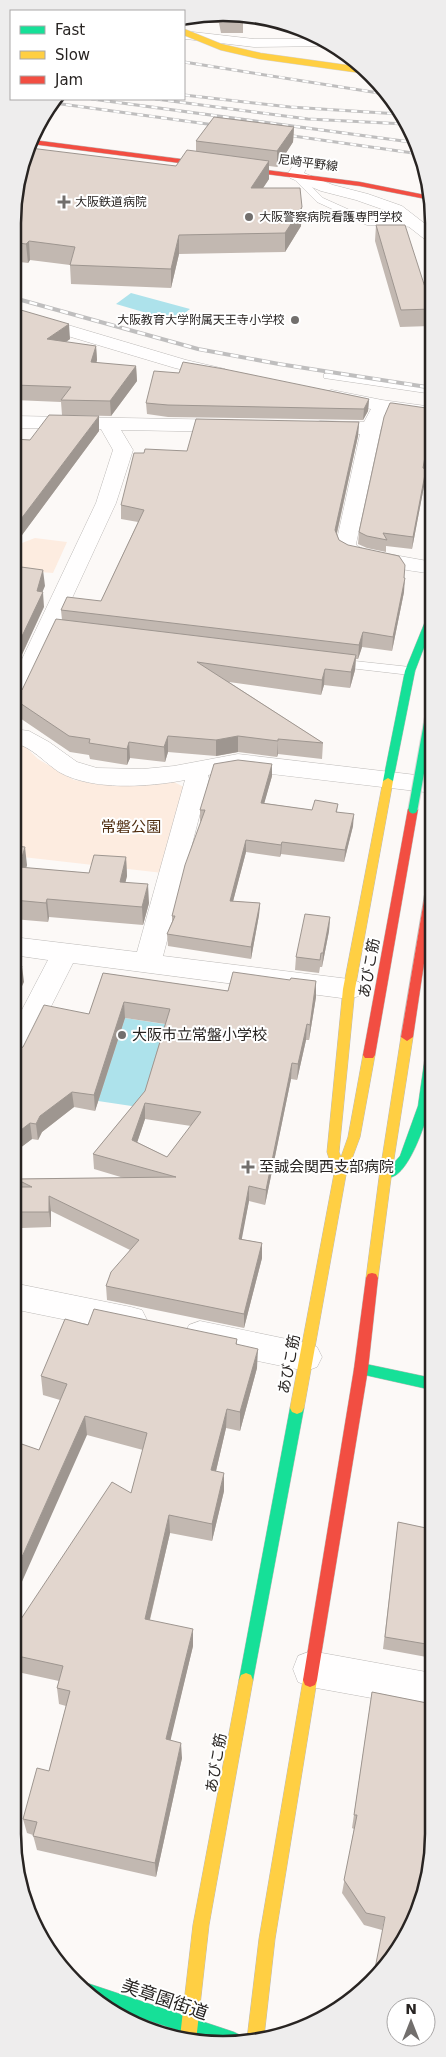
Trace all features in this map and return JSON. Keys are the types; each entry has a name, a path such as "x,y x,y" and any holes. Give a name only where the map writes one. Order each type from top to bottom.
{"main road":[{"path":"191,24 197,28 233,42 266,50 342,60"},
{"path":"185,33 221,47 260,56 355,70"},
{"name":"尼崎平野線","path":"43,133 298,170 360,184 423,194"},
{"name":"尼崎平野線","path":"38,143 298,170"},
{"path":"340,1175 333,1152 349,989 410,671 425,633"},
{"name":"あびこ筋","path":"188,2033 202,1925 306,1357 340,1175 354,1137 425,745"},
{"path":"256,2033 267,1939 361,1369 385,1178 425,918"},
{"path":"385,1178 405,1158 425,1099"},
{"path":"361,1369 425,1383"},
{"name":"美章園街道","path":"104,1997 218,2036"}],"street":[{"path":"201,23 208,28 207,37"},
{"path":"185,33 254,43 314,43"},
{"path":"298,170 327,188 362,197 396,209 425,231"},
{"path":"21,316 180,364 240,377"},
{"path":"316,393 382,406 425,412"},
{"path":"382,406 371,428 346,544 348,550 361,555 425,567"},
{"path":"21,422 246,426"},
{"path":"21,687 52,628 60,579 106,503 123,450 110,430 110,423"},
{"path":"304,427 371,428"},
{"path":"21,736 41,747 69,767 95,776 143,777 238,762 425,784"},
{"path":"148,962 197,779 194,770"},
{"path":"21,947 349,989"},
{"path":"21,1039 65,952"},
{"path":"21,1298 306,1357"},
{"path":"311,1668 425,1690"}],"lane":[{"path":"298,170 320,200 370,224 416,224"},
{"path":"328,376 425,390"},
{"path":"324,661 410,671"}],"green space":[{"path":"35,538 67,542 53,573 21,571 21,543"},
{"name":"常磐公園","path":"21,744 23,744 38,759 74,780 98,784 172,781 186,788 163,873 21,857"}],"water":[{"path":"131,293 190,309 174,321 116,304"},
{"path":"125,1018 170,1025 145,1108 98,1101"}],"building":[{"path":"214,117 294,127 277,151 196,141"},
{"path":"36,149 176,166 187,150 269,161 251,188 300,188 302,207 285,233 179,235 171,269 70,265 75,247 29,241 26,244 21,243 23,197 28,171"},
{"path":"376,225 405,225 425,287 425,309 401,310"},
{"path":"21,310 69,324 47,339 96,346 91,362 136,366 110,401 61,400 71,387 21,385"},
{"path":"183,362 369,399 364,409 146,403 154,371 179,373"},
{"path":"390,403 425,408 425,457 423,468 425,469 425,474 413,537 383,533 387,540 367,536 359,532 384,417"},
{"path":"49,415 99,416 21,519 21,439 30,440"},
{"path":"196,419 359,422 335,530 339,540 348,545 399,556 405,565 405,578 393,637 363,632 359,645 61,610 67,597 101,601 144,510 121,505 134,453 144,453 145,449 187,451"},
{"path":"21,567 43,570 37,591 43,592 21,638"},
{"path":"56,619 356,655 351,672 325,669 322,680 197,662 323,743 278,739 278,741 238,736 216,740 168,736 164,747 129,742 127,749 89,743 90,739 69,736 21,704 22,690"},
{"path":"238,760 272,764 261,803 312,810 315,800 338,804 336,812 354,814 345,850 282,842 281,845 246,840 230,901 260,903 251,947 167,934 175,916 172,916 185,865 205,810 200,810 214,764"},
{"path":"21,847 25,847 21,860"},
{"path":"94,855 126,857 120,882 148,884 142,907 47,899 46,903 21,901 21,867 89,873"},
{"path":"305,914 330,917 320,960 296,957"},
{"path":"233,972 290,980 291,978 316,981 310,1025 307,1024 298,1064 292,1063 266,1190 249,1186 239,1239 262,1243 244,1314 106,1286 111,1272 139,1240 49,1196 49,1212 21,1212 21,1187 32,1187 21,1182 21,1179 176,1177 93,1154 145,1091 170,1009 124,1002 94,1095 72,1092 40,1116 36,1124 30,1123 21,1130 21,1048 44,1005 89,1014 103,973 228,991","holes":["145,1103 201,1112 167,1157 132,1140"]},
{"path":"94,1309 237,1339 236,1344 258,1349 240,1412 227,1409 211,1470 224,1473 212,1524 169,1515 145,1619 193,1629 166,1739 181,1743 155,1863 33,1836 37,1822 23,1819 37,1768 49,1771 70,1691 57,1688 63,1666 21,1657 21,1619 112,1482 131,1493 147,1433 85,1416 21,1559 21,1444 39,1450 67,1384 41,1376 65,1319 88,1325"},
{"path":"398,1522 425,1528 425,1644 385,1637"},
{"path":"372,1692 425,1703 425,1834 421,1873 414,1899 404,1923 391,1946 375,1966 385,1917 366,1913 344,1880 357,1815 354,1815"}],"railway":[{"path":"185,62 377,93"},
{"path":"185,95 290,107 393,114"},
{"path":"99,100 407,142"},
{"path":"164,100 308,119 399,124"},
{"path":"60,104 222,126"},
{"path":"279,134 412,153"},
{"path":"21,300 198,349 279,364 425,387"}],"traffic: fast":[{"path":"388,781 410,671 425,633"},
{"path":"413,809 425,742"},
{"path":"390,1174 405,1158 425,1099"},
{"path":"361,1369 425,1383"},
{"path":"246,1680 297,1408"},
{"path":"104,1997 218,2036"}],"traffic: slow":[{"path":"185,32 221,47 260,56 353,69"},
{"path":"339,1172 333,1152 349,989 388,781"},
{"path":"372,1278 385,1178 407,1037"},
{"path":"297,1408 340,1175 354,1137 369,1055"},
{"path":"189,2033 201,1925 246,1680"},
{"path":"256,2033 267,1939 310,1680"}],"traffic: jam":[{"path":"38,143 360,184 423,197"},
{"path":"369,1055 413,809"},
{"path":"407,1037 425,923"},
{"path":"310,1680 361,1369 372,1278"}],"place":[{"name":"大阪鉄道病院","path":"64,202"},
{"name":"大阪警察病院看護専門学校","path":"249,217"},
{"name":"大阪教育大学附属天王寺小学校","path":"295,320"},
{"name":"大阪市立常盤小学校","path":"122,1035"},
{"name":"至誠会関西支部病院","path":"248,1167"}]}
